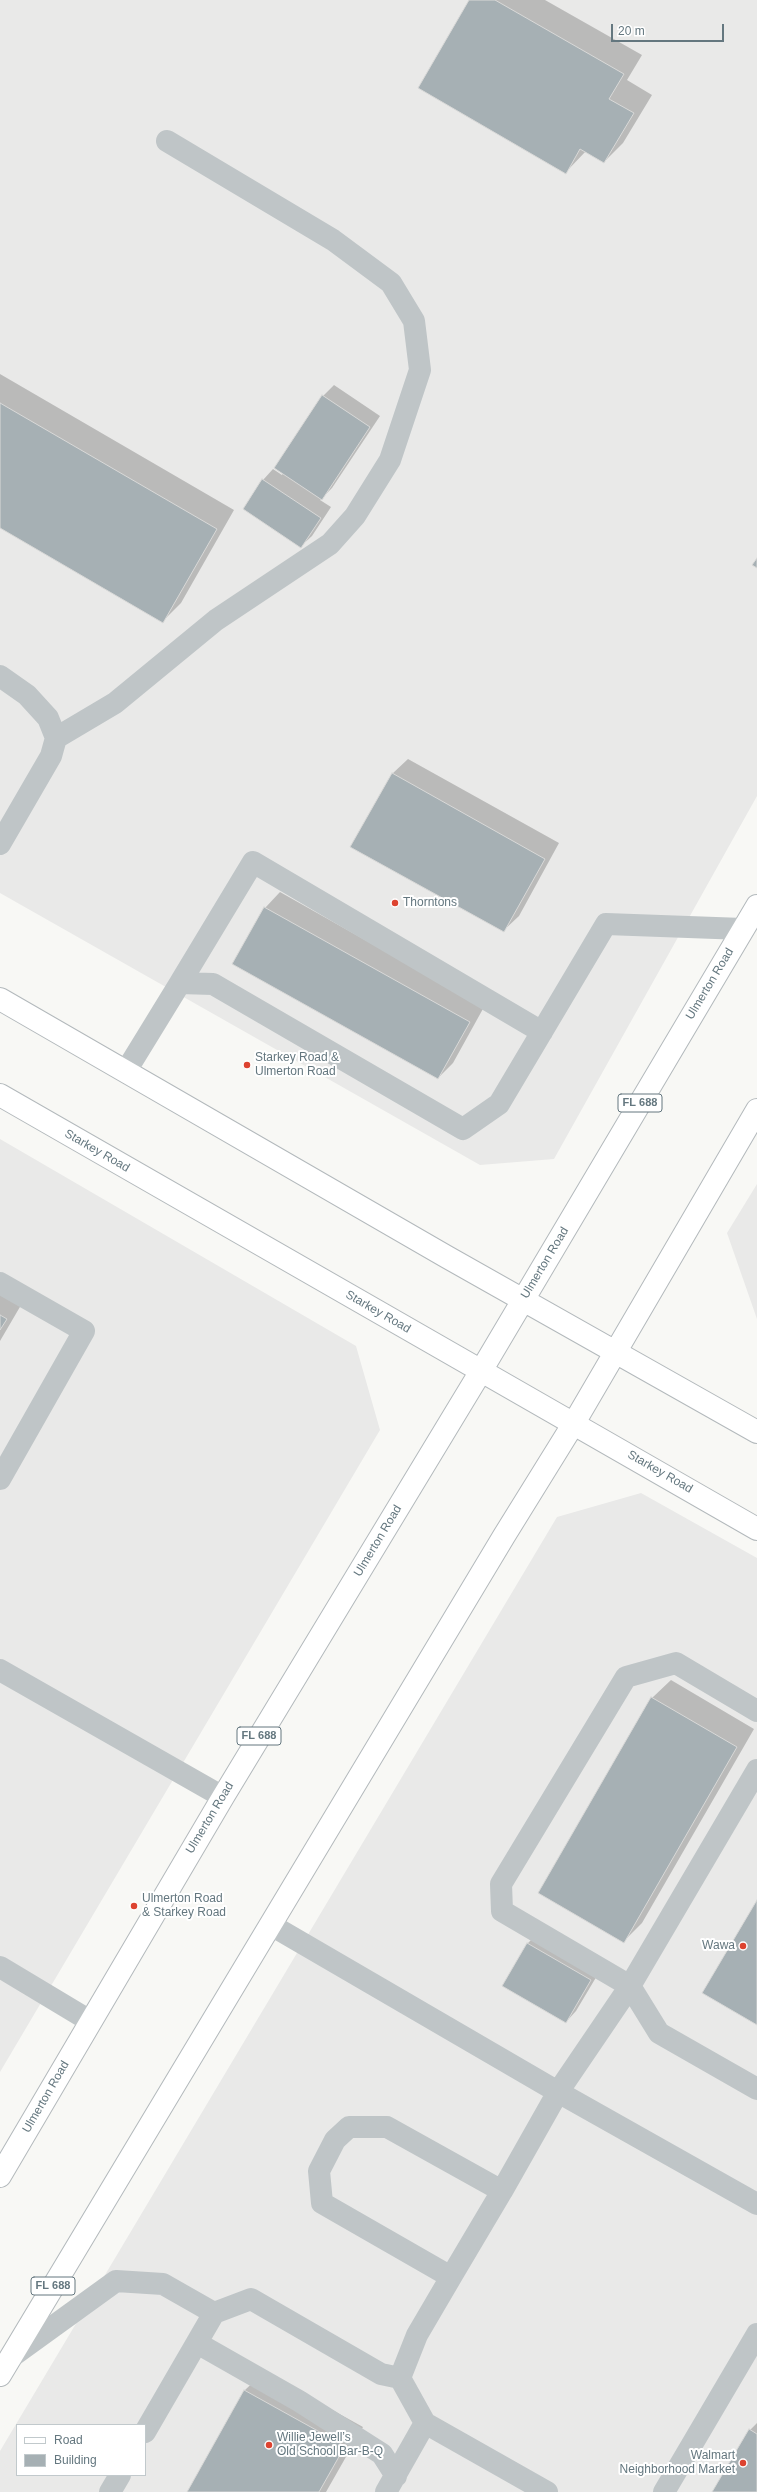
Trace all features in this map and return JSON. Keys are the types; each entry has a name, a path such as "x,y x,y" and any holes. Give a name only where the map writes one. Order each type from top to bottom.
{"main road":[{"name":"Ulmerton Road","path":"0,2176 223,1797 524,1300 757,906"},
{"path":"0,999 757,1432"},
{"name":"Starkey Road","path":"0,1095 757,1529"},
{"name":"FL 688","path":"0,2375 574,1423 615,1350 757,1110"}],"lane":[{"path":"56,738 115,703 216,620 330,544 355,516 390,460 420,370 414,321 391,283 333,240 167,141"},
{"path":"0,676 27,695 48,718 56,738 51,756 0,844"},
{"path":"126,1071 253,862 542,1032"},
{"path":"180,983 213,984 463,1129 499,1104 606,924 743,929"},
{"path":"0,1283 84,1331 0,1479"},
{"path":"757,1711 676,1663 626,1677 501,1884 502,1912 630,1986 659,2033 757,2089"},
{"path":"0,1670 223,1797"},
{"path":"400,2378 417,2335 502,2191 558,2092 630,1986 757,1770"},
{"path":"271,1925 558,2092 757,2204"},
{"path":"0,1967 90,2021"},
{"path":"451,2278 322,2203 319,2171 335,2140 349,2127 387,2127 502,2191"},
{"path":"11,2357 116,2281 163,2284 214,2314"},
{"path":"146,2430 214,2314 251,2299 381,2374 400,2378 425,2422 547,2492"},
{"path":"664,2492 757,2335"},
{"path":"197,2343 300,2401 382,2454 391,2484"},
{"path":"391,2484 425,2422"},
{"path":"110,2492 119,2476"}],"shaded area":[{"path":"0,0 757,0 757,796 554,1159 480,1165 0,893"},
{"path":"0,1139 356,1346 380,1430 0,2072"},
{"path":"757,1184 757,1319 727,1233"},
{"path":"641,1493 757,1558 757,2492 0,2492 0,2451 16,2424 16,2476 146,2476 146,2424 16,2424 557,1517"}],"building":[{"path":"469,0 495,0 624,74 609,99 634,113 604,163 580,149 566,174 418,88"},
{"path":"322,395 370,427 322,500 274,468"},
{"path":"0,403 217,529 163,623 0,528"},
{"path":"262,479 321,518 301,548 243,509"},
{"path":"757,558 757,568 752,565"},
{"path":"392,773 545,859 504,932 350,847"},
{"path":"264,907 470,1022 438,1079 232,964"},
{"path":"0,1315 7,1319 0,1330"},
{"path":"651,1697 737,1747 624,1943 538,1893"},
{"name":"Wawa","path":"757,1900 757,2025 702,1993"},
{"path":"527,1943 591,1980 566,2023 502,1986"},
{"path":"244,2390 345,2446 319,2492 187,2492"},
{"name":"Walmart Neighborhood Market","path":"749,2429 757,2434 757,2492 712,2492"}],"place":[{"name":"Thorntons","path":"395,903"},
{"name":"Starkey Road & Ulmerton Road","path":"247,1065"},
{"name":"Ulmerton Road & Starkey Road","path":"134,1906"},
{"name":"Wawa","path":"743,1946"},
{"name":"Willie Jewell’s Old School Bar-B-Q","path":"269,2445"},
{"name":"Walmart Neighborhood Market","path":"743,2463"}]}
